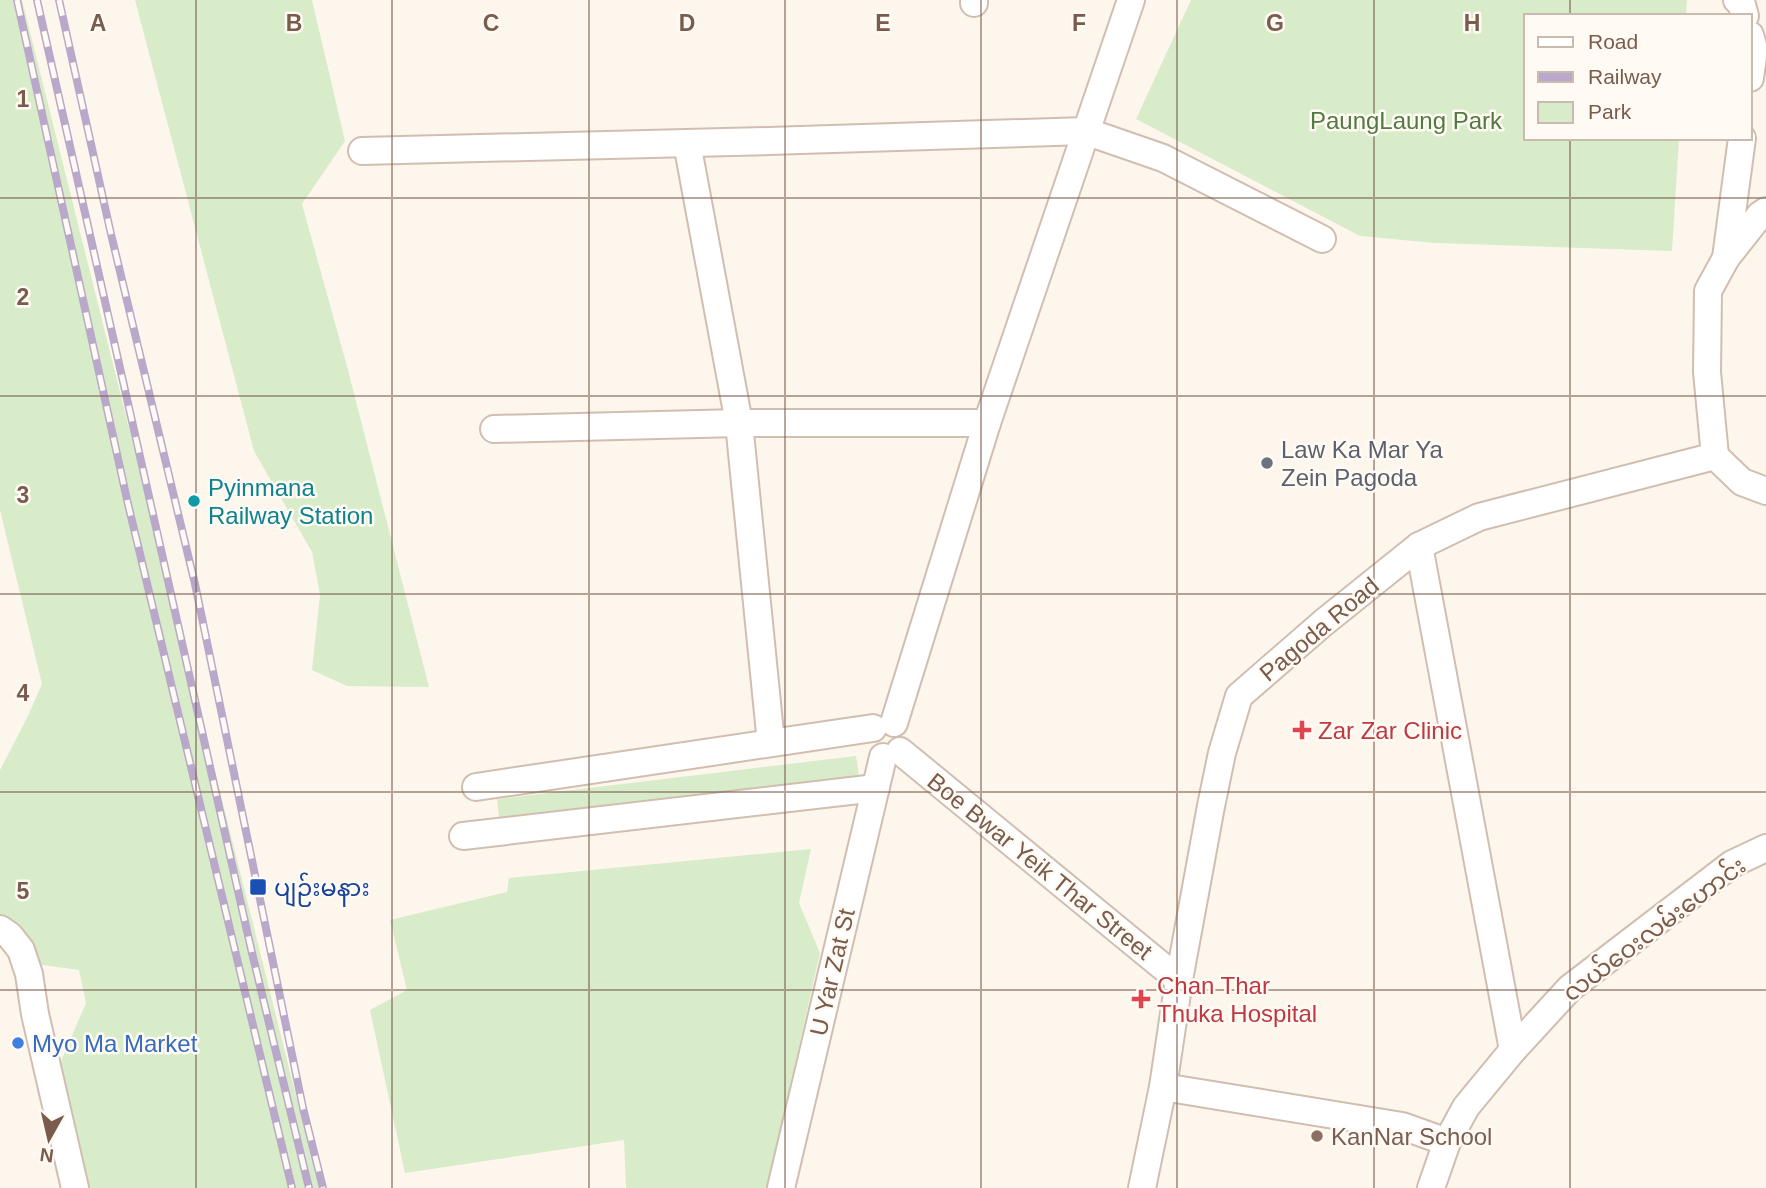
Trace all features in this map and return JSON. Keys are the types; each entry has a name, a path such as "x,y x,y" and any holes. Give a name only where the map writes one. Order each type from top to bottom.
{"street":[{"path":"883,726 1132,0"},
{"path":"1752,42 1752,64"},
{"path":"362,150 1086,131 1163,158 1322,239"},
{"path":"1726,258 1742,140"},
{"path":"687,143 739,423 771,743"},
{"path":"1766,211 1759,215 1726,258 1708,291 1707,372 1715,456 1742,482 1766,491"},
{"path":"494,429 739,423 987,423"},
{"name":"Pagoda Road","path":"1142,1188 1163,1087 1179,980 1219,766 1238,696 1419,546 1479,517 1715,456"},
{"path":"1419,546 1513,1050"},
{"path":"476,787 883,726 902,730 904,736 905,741 892,754"},
{"name":"Boe Bwar Yeik Thar Street","path":"892,754 1179,980"},
{"name":"U Yar Zat St","path":"781,1188 876,788 892,754"},
{"path":"463,836 876,788"},
{"name":"လယ်ဝေးလမ်းဟောင်း","path":"1431,1188 1447,1142 1466,1107 1513,1050 1570,988 1732,864 1766,848"},
{"path":"0,929 10,936 21,950 29,974 35,1013 75,1188"},
{"path":"1163,1087 1402,1126 1447,1142"}],"green space":[{"path":"0,0 22,0 319,1188 88,1188 61,1061 86,1003 79,970 21,962 0,945 0,770 42,684 0,510"},
{"path":"135,0 312,0 345,141 302,204 348,370 429,687 347,686 312,670 320,595 312,552 254,451"},
{"name":"PaungLaung Park","path":"1191,0 1687,0 1686,14 1524,14 1524,140 1679,140 1672,251 1435,243 1360,236 1136,119"},
{"path":"856,756 859,776 499,819 497,799"},
{"path":"811,849 799,903 820,953 767,1188 626,1188 624,1140 405,1173 370,1010 407,990 390,920 507,892 509,878"}],"railway":[{"path":"17,0 128,504 292,1188"},
{"path":"37,0 252,953 309,1188"},
{"path":"59,0 111,234 195,584 303,1108 323,1188"}],"place":[{"name":"Law Ka Mar Ya Zein Pagoda","path":"1267,463"},
{"name":"Pyinmana Railway Station","path":"194,501"},
{"name":"Zar Zar Clinic","path":"1302,730"},
{"name":"ပျဉ်းမနား","path":"258,887"},
{"name":"Chan Thar Thuka Hospital","path":"1141,999"},
{"name":"Myo Ma Market","path":"18,1043"},
{"name":"KanNar School","path":"1317,1136"}]}
